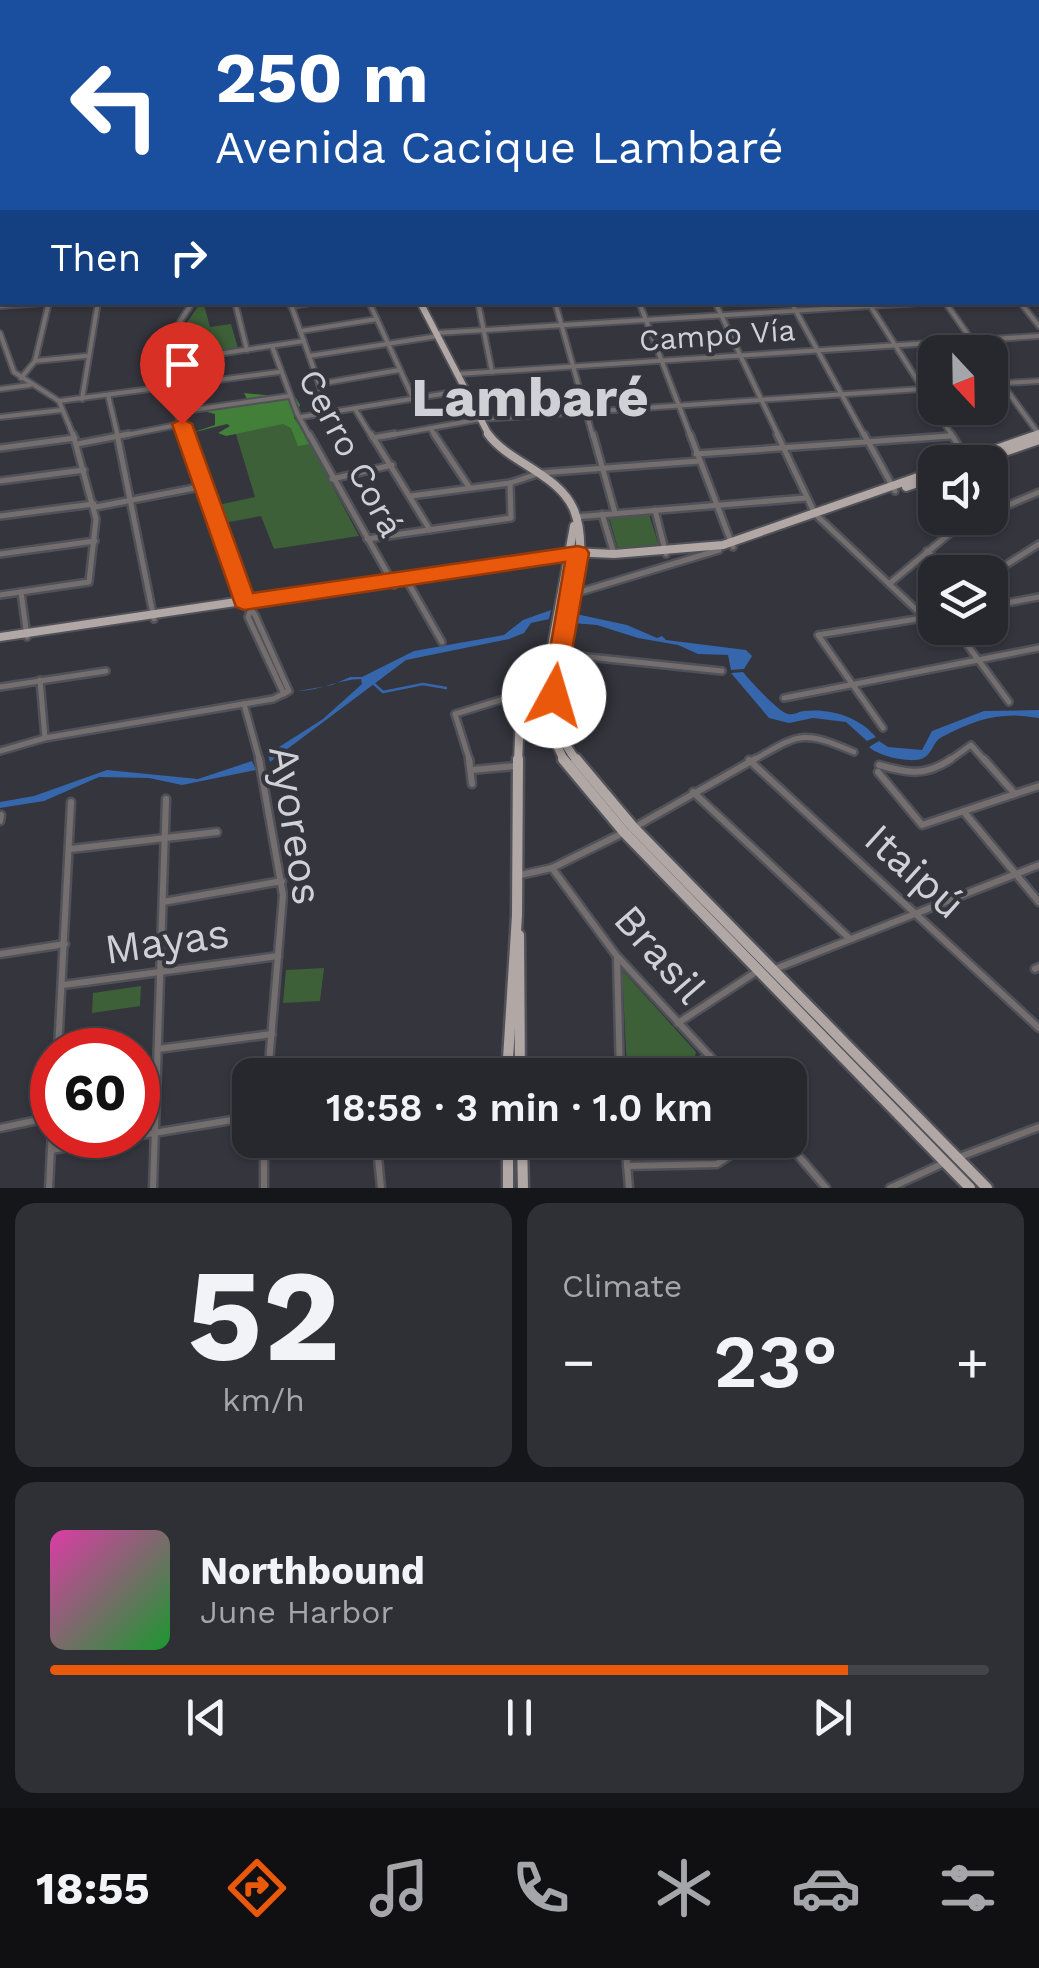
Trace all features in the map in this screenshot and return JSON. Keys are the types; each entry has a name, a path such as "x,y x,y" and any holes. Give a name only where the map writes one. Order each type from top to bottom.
{"main road":[{"path":"422,305 491,439 567,498 575,517 554,710 568,750 629,830 773,969 987,1188"},
{"path":"1008,447 1039,436"},
{"path":"551,560 719,550 918,480"},
{"path":"508,1058 517,916 518,730 544,690 552,628 565,599 572,561 575,517"},
{"path":"551,560 573,539"},
{"path":"0,639 247,607 551,560 732,545"},
{"path":"530,715 544,690"},
{"path":"530,715 554,710"},
{"path":"530,715 569,768 970,1188"},
{"path":"517,916 521,959 520,1058"},
{"path":"508,1158 508,1188"},
{"path":"522,1158 523,1188"}],"street":[{"path":"21,378 35,361 50,305"},
{"path":"82,398 98,305"},
{"path":"0,751 45,738 287,693 248,616 168,387 164,344 192,305"},
{"path":"235,305 247,350"},
{"path":"291,305 329,412"},
{"path":"371,305 413,398"},
{"path":"479,305 492,372"},
{"path":"556,305 615,513"},
{"path":"640,305 732,545"},
{"path":"717,305 816,516 918,612"},
{"path":"793,305 893,489"},
{"path":"309,356 484,330 859,305"},
{"path":"871,305 918,382"},
{"path":"947,305 968,335"},
{"path":"1022,305 1039,326"},
{"path":"301,331 377,319"},
{"path":"0,333 3,356 21,378 59,401 76,441 94,506 95,541 89,582 0,594"},
{"name":"Campo Vía","path":"1008,338 1039,336"},
{"path":"164,362 304,341"},
{"name":"Campo Vía","path":"458,374 918,345"},
{"name":"Cerro Corá","path":"272,346 289,396 393,583"},
{"path":"35,361 86,356"},
{"path":"319,384 399,370"},
{"path":"59,401 280,372"},
{"path":"1008,383 1039,381"},
{"path":"0,389 34,385"},
{"path":"373,438 481,419 918,389"},
{"path":"300,417 466,390"},
{"path":"1008,392 1039,436"},
{"path":"108,395 133,501 153,617"},
{"path":"176,412 289,396"},
{"path":"354,408 430,530"},
{"path":"0,417 62,410"},
{"path":"0,448 117,437 182,424"},
{"path":"943,425 956,445"},
{"path":"430,428 469,487"},
{"path":"410,496 510,483 540,474 782,448 950,436"},
{"path":"332,479 392,465"},
{"path":"0,482 84,470"},
{"path":"366,539 512,518 510,483"},
{"path":"0,516 133,501 205,486"},
{"path":"1008,506 1038,493"},
{"path":"575,517 806,498"},
{"path":"654,510 666,552"},
{"path":"602,514 614,554"},
{"path":"888,584 949,535"},
{"path":"0,554 95,541"},
{"path":"1008,564 1039,544"},
{"path":"565,599 719,550"},
{"path":"927,552 930,555"},
{"path":"407,581 442,642"},
{"path":"21,592 27,635"},
{"path":"1008,603 1039,597"},
{"path":"883,728 818,634 918,618"},
{"path":"968,645 1009,702"},
{"path":"784,698 1039,648"},
{"path":"560,654 722,671"},
{"path":"520,666 520,694 530,715"},
{"path":"0,687 106,671"},
{"path":"40,680 45,738"},
{"path":"472,784 472,770 454,714 520,694"},
{"name":"Ayoreos","path":"244,704 262,771 284,905 270,1058"},
{"path":"517,876 552,868 629,830 785,740 808,734 854,752"},
{"path":"1015,794 970,744 934,771 910,774 878,768 922,825 963,811 1015,794 1039,786"},
{"name":"Itaipú","path":"749,760 1039,1028"},
{"path":"472,770 516,766"},
{"path":"694,792 850,939"},
{"path":"159,1028 166,799"},
{"path":"59,1028 71,848 70,802"},
{"path":"963,811 1039,902"},
{"path":"71,848 217,832"},
{"path":"678,1022 758,970 773,969 1039,865"},
{"name":"Brasil","path":"552,868 616,956 710,1056"},
{"path":"162,902 282,881"},
{"path":"0,954 65,944"},
{"name":"Mayas","path":"62,985 278,956"},
{"path":"616,956 619,1058"},
{"path":"160,1049 272,1034"},
{"path":"707,1058 710,1056"},
{"path":"160,1133 232,1120"},
{"path":"0,1128 30,1122"},
{"path":"890,1188 1039,1126"},
{"path":"49,1188 50,1158"},
{"path":"154,1158 154,1188"},
{"path":"264,1158 264,1188"},
{"path":"378,1158 381,1188"},
{"path":"627,1158 629,1188"},
{"path":"628,1166 717,1164 726,1158"},
{"path":"800,1158 826,1188"}],"green space":[{"path":"199,305 204,305 210,327 231,324 238,348 172,358 170,347"},
{"path":"244,393 296,398 300,405 294,418 310,444 298,446 291,428 283,424 226,436 218,433 230,426 227,424 191,433 215,425 215,414 207,412 214,407 248,401"},
{"path":"297,419 359,536 274,549 261,516 224,523 218,505 255,497 235,431"},
{"path":"649,514 659,546 618,549 609,517"},
{"path":"324,968 320,1001 283,1003 286,970"},
{"path":"622,970 696,1052 691,1058 626,1058"},
{"path":"141,986 140,1006 92,1013 93,993"}],"water":[{"path":"551,610 549,619 531,623 524,633 509,639 406,660 270,762 268,754 323,719 362,684 361,679 337,683 362,677 414,651 504,635 523,620"},
{"path":"570,616 627,625 657,638 746,650 752,656 744,669 731,670 728,655 698,654 678,645 597,625 572,623"},
{"path":"743,672 784,712 834,713 853,719 876,737 867,741 846,722 813,718 789,723 769,718 731,673"},
{"path":"1039,710 1039,718 1000,716 966,726 939,739 921,759 894,758 869,747 879,741 888,747 922,750 932,731 984,711"},
{"path":"252,761 256,770 182,785 149,778 99,777 44,801 0,808 0,802 34,796 107,770 198,779"}],"waterway":[{"path":"252,616 257,628"},
{"path":"373,683 383,692 423,684 446,688"}],"district":[{"name":"Lambaré","path":"530,397"}],"route":[{"path":"182,424 244,602 578,553 554,696"}]}
